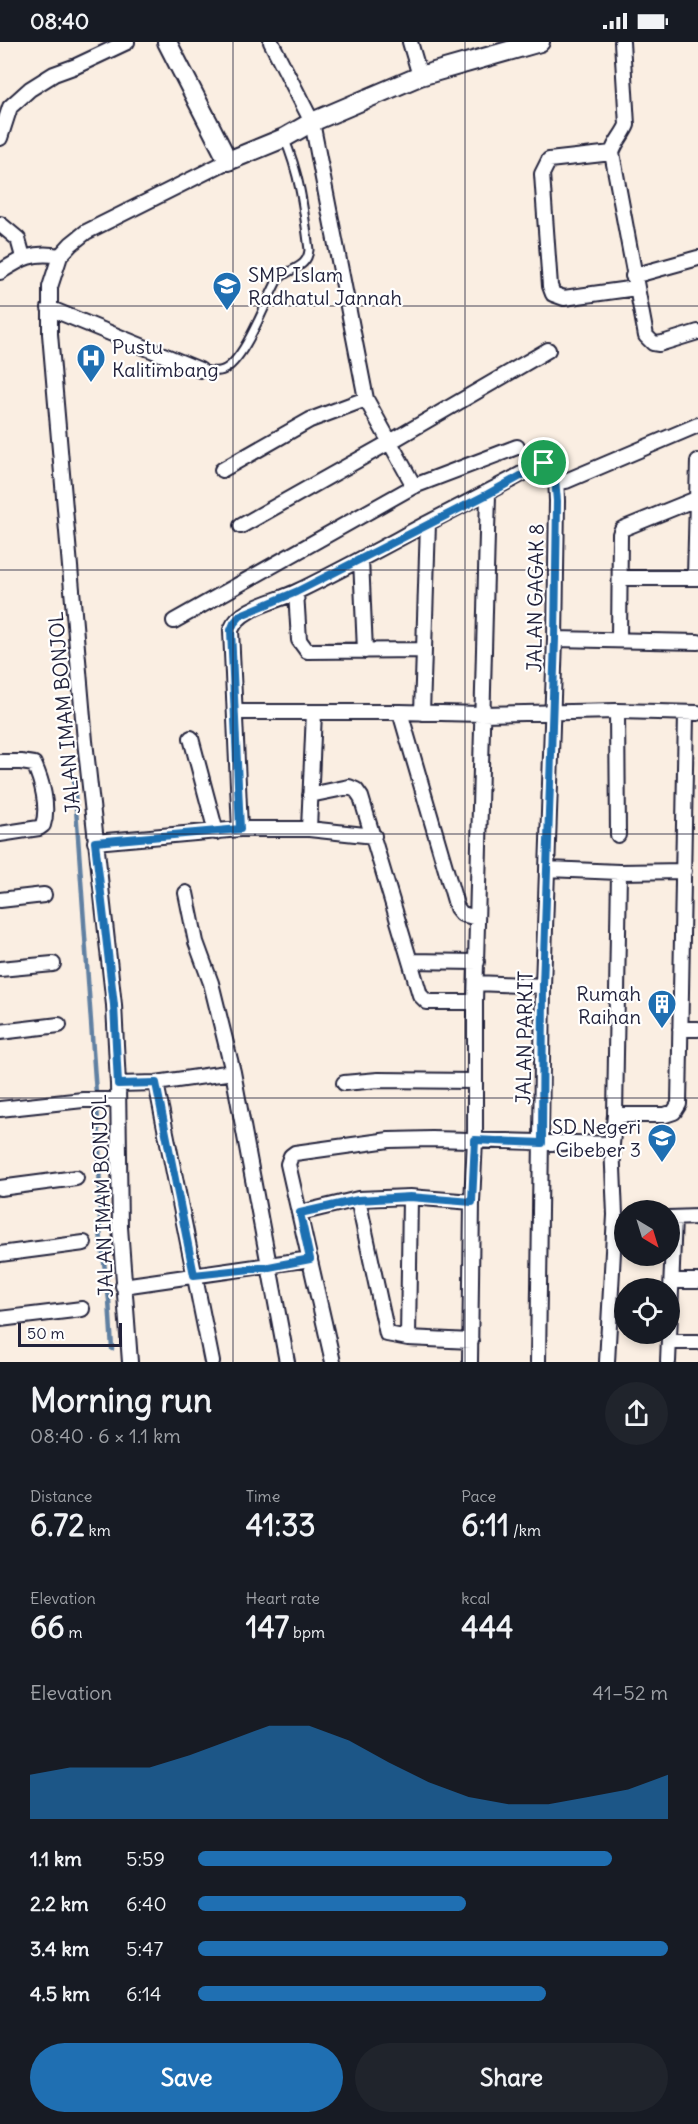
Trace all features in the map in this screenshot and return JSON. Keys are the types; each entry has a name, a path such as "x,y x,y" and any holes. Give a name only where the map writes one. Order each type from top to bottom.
{"street":[{"path":"0,138 5,108 30,89 54,74 127,42"},
{"path":"271,42 312,122 366,399 414,486"},
{"path":"410,42 420,76"},
{"path":"170,48 228,161 420,76 540,42"},
{"path":"622,42 627,125 613,146 612,153 646,336 653,343 659,344 698,332"},
{"path":"612,153 549,160 544,166 542,174 550,286 554,294 564,298 635,282 698,258"},
{"name":"JALAN IMAM BONJOL","path":"130,1362 120,1227 118,1084 114,1005 95,842 49,308 50,287 53,255 86,232 228,161"},
{"path":"0,224 18,239 25,256"},
{"path":"0,272 25,256 53,255"},
{"path":"49,308 200,370"},
{"path":"241,526 548,350"},
{"path":"222,470 310,420 366,399"},
{"path":"240,829 231,630 241,615 296,592 544,463 552,465 556,483 566,481 698,424"},
{"path":"174,621 414,486 517,447"},
{"path":"621,578 696,577 698,461"},
{"name":"JALAN GAGAK 8","path":"551,714 555,639 556,483"},
{"path":"470,1362 475,1140 474,1002 477,982 488,494"},
{"path":"619,639 620,534 622,529 696,499"},
{"path":"422,713 428,523"},
{"path":"361,559 364,651"},
{"path":"296,592 299,639 307,651 424,650"},
{"path":"555,639 698,642"},
{"path":"236,712 551,714 617,711 692,713 684,872 679,1104 674,1112 665,1115 615,1115"},
{"path":"617,711 618,835"},
{"path":"309,829 314,712"},
{"path":"400,712 457,908 462,914 477,918"},
{"name":"JALAN PARKIT","path":"538,1362 543,986 551,714"},
{"path":"190,738 216,832"},
{"path":"0,762 34,764 39,774 45,808 43,825 39,828 0,834"},
{"path":"310,795 349,787 356,790 361,797 374,836 420,995 427,1002 474,1002"},
{"path":"95,842 240,829 309,829 374,836"},
{"path":"548,869 684,872"},
{"path":"618,1200 612,1144 615,1115 619,872"},
{"path":"186,893 196,942 211,983 233,1072 287,1362"},
{"path":"0,900 44,895"},
{"path":"410,961 477,962"},
{"path":"0,969 53,964"},
{"path":"477,982 543,986"},
{"path":"0,1032 59,1024"},
{"path":"680,1029 698,1029"},
{"path":"118,1084 156,1083 233,1072"},
{"path":"344,1083 378,1080 474,1081"},
{"path":"156,1083 212,1362"},
{"path":"0,1109 82,1100 118,1100"},
{"path":"333,1362 288,1164 291,1156 295,1153 389,1140 612,1144"},
{"path":"0,1188 76,1178"},
{"path":"300,1213 358,1200 410,1197 472,1202"},
{"path":"408,1338 410,1197"},
{"path":"358,1200 387,1333 408,1338 471,1341"},
{"path":"680,1218 698,1217"},
{"path":"0,1254 84,1243"},
{"path":"123,1286 269,1267 310,1259"},
{"path":"607,1362 615,1266"},
{"path":"680,1281 698,1281"},
{"path":"0,1319 82,1309"},
{"path":"680,1342 698,1342"},
{"path":"669,1344 669,1362"}],"lane":[{"path":"200,370 225,370 235,360 249,340 277,281 284,273 303,264 308,258 309,250 300,185 284,138"}],"waterway":[{"path":"74,780 99,1136 100,1232 109,1300 112,1349"}],"place":[{"name":"SMP Islam Radhatul Jannah","path":"227,312"},
{"name":"Pustu Kalitimbang","path":"91,384"},
{"name":"Rumah Raihan","path":"662,1030"},
{"name":"SD Negeri Cibeber 3","path":"662,1164"}],"route":[{"path":"544,463 554,468 557,501 555,639 543,986 542,1143 475,1140 472,1202 410,1197 358,1200 300,1213 310,1259 269,1267 194,1275 156,1083 118,1084 114,1005 95,842 240,829 231,630 234,623 241,615 296,592 544,463"}]}
